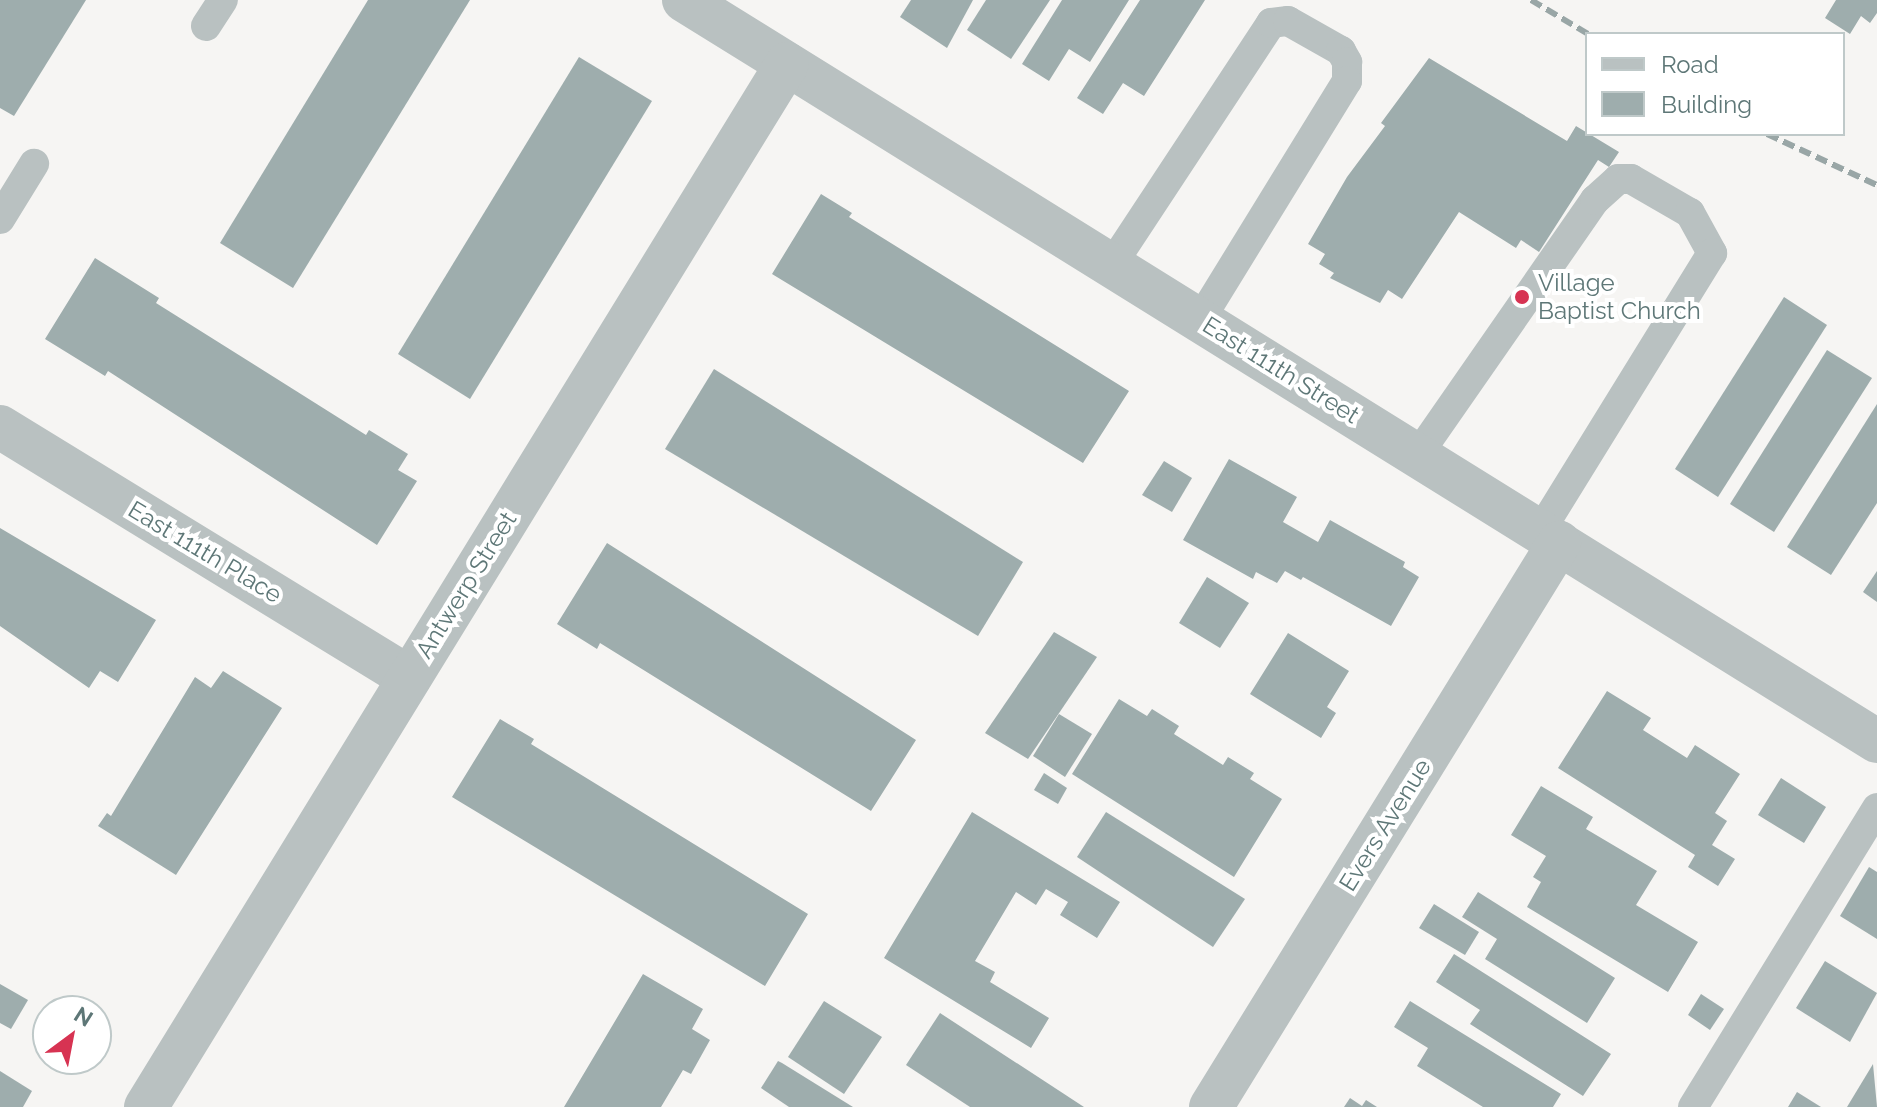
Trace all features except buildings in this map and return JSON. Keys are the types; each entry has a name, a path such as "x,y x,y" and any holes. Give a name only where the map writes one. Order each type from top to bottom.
{"street":[{"name":"East 111th Street","path":"684,0 1877,741"},
{"name":"Antwerp Street","path":"146,1107 787,64"},
{"name":"East 111th Place","path":"0,427 409,678"},
{"name":"Evers Avenue","path":"1211,1107 1549,538"}],"lane":[{"path":"206,26 223,0"},
{"path":"1111,266 1271,23 1288,21 1341,51 1347,62 1347,81 1200,320"},
{"path":"0,219 34,164"},
{"path":"1417,456 1595,200 1618,179 1631,179 1690,213 1712,253 1549,538"},
{"path":"1693,1107 1877,808"}],"railway":[{"path":"1531,0 1585,32"},
{"path":"1771,136 1877,185"}],"place":[{"name":"Village Baptist Church","path":"1522,297"}]}
